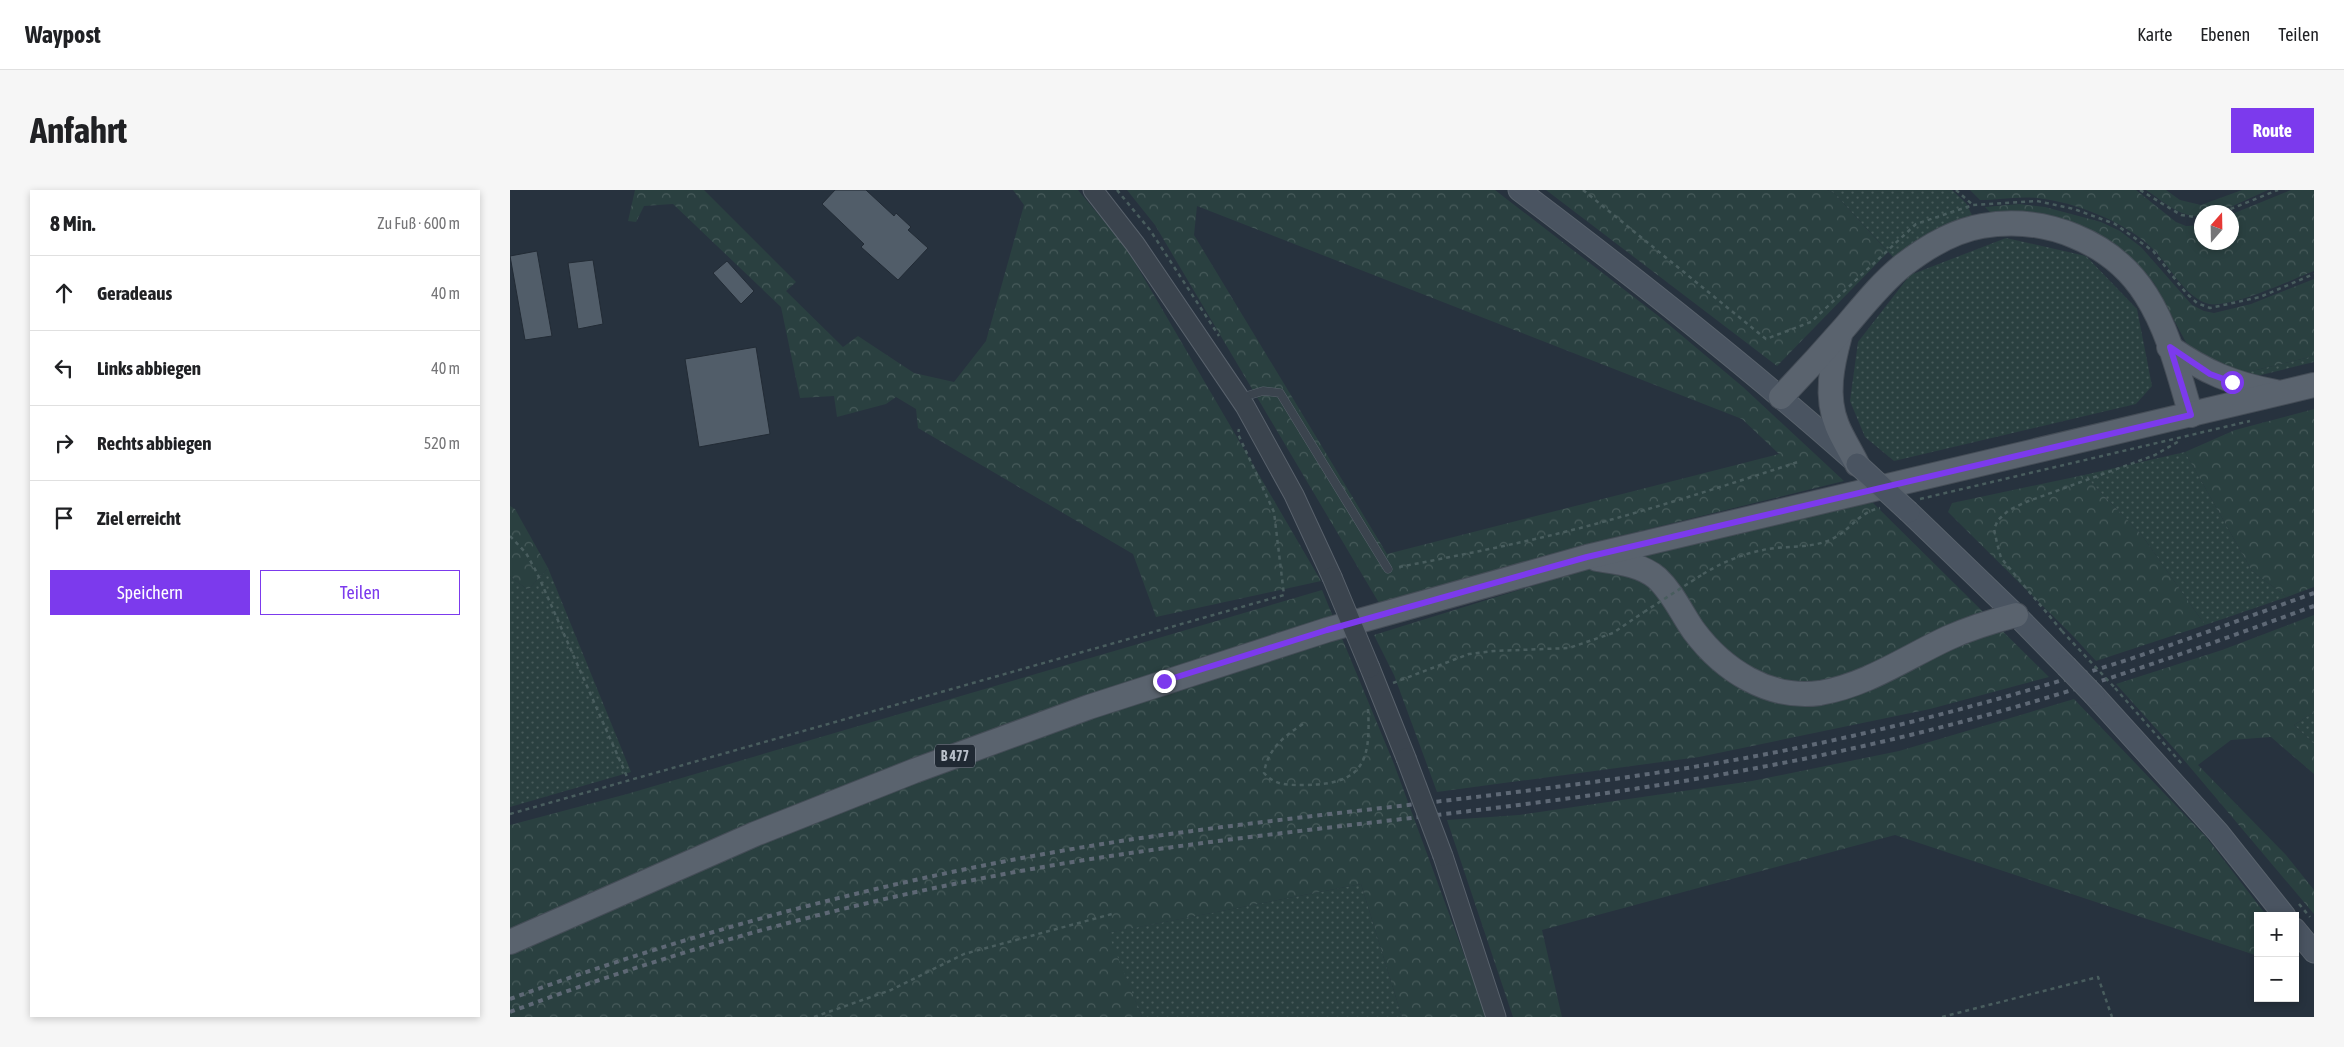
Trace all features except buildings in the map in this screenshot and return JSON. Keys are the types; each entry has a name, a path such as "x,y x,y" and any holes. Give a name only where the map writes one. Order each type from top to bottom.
{"main road":[{"path":"1519,190 1598,250 1782,397 1857,464 1910,507 2094,695 2218,832 2282,912"},
{"path":"1782,397 1889,278 1940,240 1980,226 2028,224 2050,227 2095,246 2115,260 2132,277 2146,295 2157,315 2170,347 2191,415"},
{"path":"1841,331 1830,381 1832,406 1837,424 1857,464"},
{"path":"2170,347 2210,374 2232,382 2282,394"},
{"name":"B 477","path":"510,942 755,834 914,771 1089,707 1327,630 1587,557 2314,385"},
{"path":"1587,557 1641,569 1656,578 1694,631 1716,657 1747,680 1770,689 1793,694 1818,693 1863,681 1947,638 1979,625 2016,615"},
{"path":"2299,934 2314,952"}],"street":[{"path":"1092,190 1135,244 1243,402 1294,495 1332,577 1406,758 1443,856 1496,1017"}],"lane":[{"path":"1243,402 1263,391 1280,392 1388,569"}],"path":[{"path":"1956,190 1973,205"},
{"path":"2140,190 2181,215 2194,217"},
{"path":"2239,206 2278,190"},
{"path":"510,814 628,779 1284,595 1274,512 1238,434 1243,402"},
{"path":"1910,507 2186,438 2155,455 2009,510 1998,520 1994,529 2001,558 2062,631 2115,688"},
{"path":"1388,569 1466,554 1584,527 1692,496 1798,462"},
{"path":"1391,684 1469,654 1569,648 1613,633 1702,574 1738,557 1763,550 1816,544 1832,539 1862,514 1883,508"},
{"path":"510,536 526,553 537,573 628,779"},
{"path":"1302,724 1285,735 1272,749 1266,760 1264,773 1271,781 1286,785 1326,785 1342,781 1356,772 1366,754 1369,739 1368,707"},
{"path":"814,1017 891,990 964,954 1112,914"},
{"path":"1942,1017 2098,976 2112,1017"}],"green space":[{"path":"635,190 704,190 796,282 786,291 843,347 858,336 914,373 954,382 986,341 1024,205 1013,190 1078,190 1127,249 1321,581 1156,617 1133,554 918,428 916,409 896,397 886,404 837,417 834,396 800,398 781,307 673,204 644,206 636,222 628,221"},
{"path":"1127,190 1495,190 1661,318 1743,387 1844,481 1620,536 1379,603 1155,225","holes":["1197,206 1742,419 1779,454 1387,554 1194,235"]},
{"path":"1546,190 1827,190 1834,193 1888,252 1777,366"},
{"path":"1827,190 1952,190 1966,203 1973,217 1931,233 1893,257 1834,193"},
{"path":"1970,190 2136,190 2176,222 2186,226 2194,225 2194,250 2239,250 2239,211 2291,190 2314,190 2314,271 2246,298 2232,302 2209,304 2200,301 2185,288 2153,249 2142,239 2129,230 2099,215 2067,204 2037,198 1980,200"},
{"path":"2146,190 2166,190 2180,200 2201,205 2194,205 2193,216 2179,212"},
{"path":"2242,190 2268,190 2235,205 2201,205"},
{"path":"2019,204 2045,207 2101,222 2120,231 2141,247 2192,305 2204,311 2214,313 2251,304 2314,279 2314,356 2252,371 2231,370 2189,348 2154,283 2133,261 2110,242 2076,225 2054,218 2023,212 1992,214 1985,207"},
{"path":"2006,238 2086,256 2137,309 2152,386 2136,404 1894,461 1865,437 1850,401 1858,342 1910,275"},
{"path":"2314,356 2314,362 2261,375 2241,376 2206,361 2252,371"},
{"path":"2314,409 2314,587 2287,597 2252,571 2185,452 2235,430"},
{"path":"2185,452 2252,571 2287,597 2205,625 2141,534 2084,475"},
{"path":"2084,475 2141,534 2205,625 2096,661 1948,512 1952,503"},
{"path":"1868,498 2049,677 1930,709 1699,757 1437,792 1394,675 1374,635 1635,554"},
{"path":"510,506 515,509 548,568 528,590 510,576"},
{"path":"548,568 631,772 510,807 510,576 528,590"},
{"path":"1322,590 1394,764 1487,1017 1402,1017 1361,884 1108,933 1142,1017 510,1017 510,825 627,794"},
{"path":"2314,615 2314,712 2294,725 2314,744 2314,774 2271,737 2231,740 2198,765 2286,855 2314,890 2314,914 2178,753 2116,684 2222,650"},
{"path":"2074,699 2206,837 2264,912 2254,912 2254,955 1895,835 1542,930 1562,1017 1513,1017 1447,820 1519,815 1752,781 1899,751"},
{"path":"2314,712 2314,744 2294,725"},
{"path":"1361,884 1402,1017 1142,1017 1107,933"}],"railway":[{"path":"510,999 664,947 743,924 821,902 980,866 1141,838 1599,781 1675,770 1799,748 1942,714 2083,674 2314,593"},
{"path":"510,1012 582,986 729,939 803,919 953,884 1104,857 1185,845 1509,806 1671,783 1790,762 1868,745 1983,716 2091,684 2314,606"}],"route":[{"path":"1164,681 1327,630 1587,557 2191,415 2170,347 2210,374 2232,382"}]}
